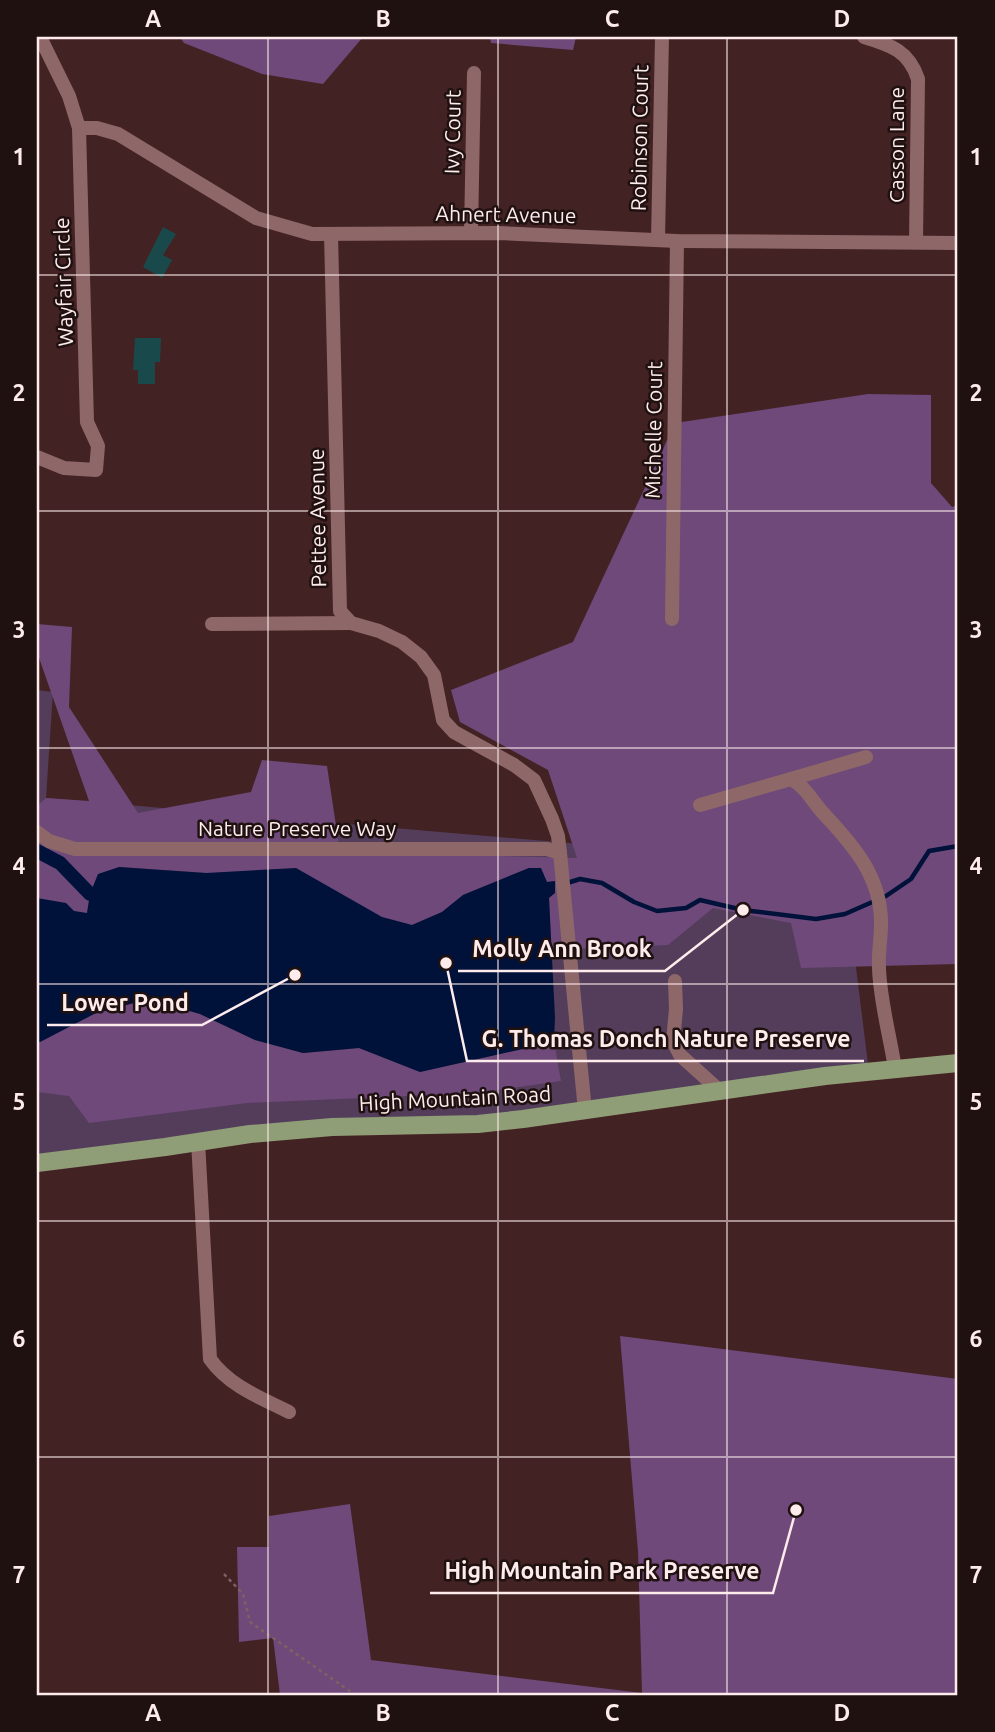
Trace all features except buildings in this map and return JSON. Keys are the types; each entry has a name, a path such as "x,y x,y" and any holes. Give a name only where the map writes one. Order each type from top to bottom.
{"main road":[{"name":"High Mountain Road","path":"37,1163 153,1149 250,1133 332,1127 478,1124 720,1091 958,1063"}],"street":[{"name":"Wayfair Circle","path":"37,457 64,468 96,470 98,446 87,422 79,128 69,96 40,37"},
{"name":"Robinson Court","path":"658,240 662,37"},
{"name":"Casson Lane","path":"864,37 894,48 907,58 918,79 916,242"},
{"name":"Ivy Court","path":"471,233 474,73"},
{"name":"Ahnert Avenue","path":"79,128 97,128 118,134 256,218 269,224 312,234 471,233 677,241 958,243"},
{"name":"Pettee Avenue","path":"331,234 340,611 351,623"},
{"name":"Michelle Court","path":"672,619 677,241"},
{"path":"212,624 351,623 391,636 421,657 434,675 443,720 454,732 514,765 534,780 555,827 560,853 585,1111"},
{"path":"700,804 866,757"},
{"path":"791,779 803,786 817,806 856,849 871,873 881,923 879,968 895,1069"},
{"name":"Nature Preserve Way","path":"37,832 49,841 75,849 547,849 560,853"},
{"path":"675,981 673,1041 680,1055 720,1091"},
{"path":"198,1141 210,1359 219,1372 242,1388 289,1412"}],"path":[{"path":"224,1574 243,1594 250,1622 354,1693 363,1695"}],"shaded area":[{"path":"180,37 363,37 323,84 262,74 184,43"},
{"path":"490,37 576,37 573,50 491,43"},
{"path":"868,394 931,395 931,483 952,507 958,505 958,964 801,968 791,923 713,908 668,945 551,950 549,897 554,881 547,882 529,868 463,895 442,912 412,925 206,873 119,867 90,894 87,914 37,898 37,806 46,798 89,801 37,652 37,624 72,627 69,707 138,813 251,792 262,760 327,766 340,852 577,858 548,770 460,722 451,690 573,642 675,423"},
{"path":"37,690 53,692 46,798 626,848 842,855 869,1072 425,1124 37,1163"},
{"path":"148,999 200,1014 255,1040 303,1053 359,1048 420,1072 554,1042 561,1081 476,1093 247,1103 89,1123 69,1096 37,1092 37,1042 94,1014"},
{"path":"620,1336 958,1379 958,1695 280,1695 273,1638 239,1642 237,1547 269,1547 269,1516 350,1504 371,1660 642,1693 638,1551"}],"water":[{"path":"119,867 206,873 296,868 382,917 412,925 442,912 463,895 529,868 541,868 547,882 555,881 555,893 549,898 554,1042 420,1072 359,1048 303,1053 255,1040 200,1014 148,999 94,1014 37,1042 37,898 66,903 74,911 87,913 90,894 98,874"}],"waterway":[{"path":"564,884 580,879 602,883 634,902 657,911 686,908 700,900 743,910 816,919 845,914 886,896 911,879 929,851 958,846"},
{"path":"37,851 60,863 90,894"}],"place":[{"name":"Molly Ann Brook","path":"743,910"},
{"name":"G. Thomas Donch Nature Preserve","path":"446,963"},
{"name":"Lower Pond","path":"295,975"},
{"name":"High Mountain Park Preserve","path":"796,1510"}]}
